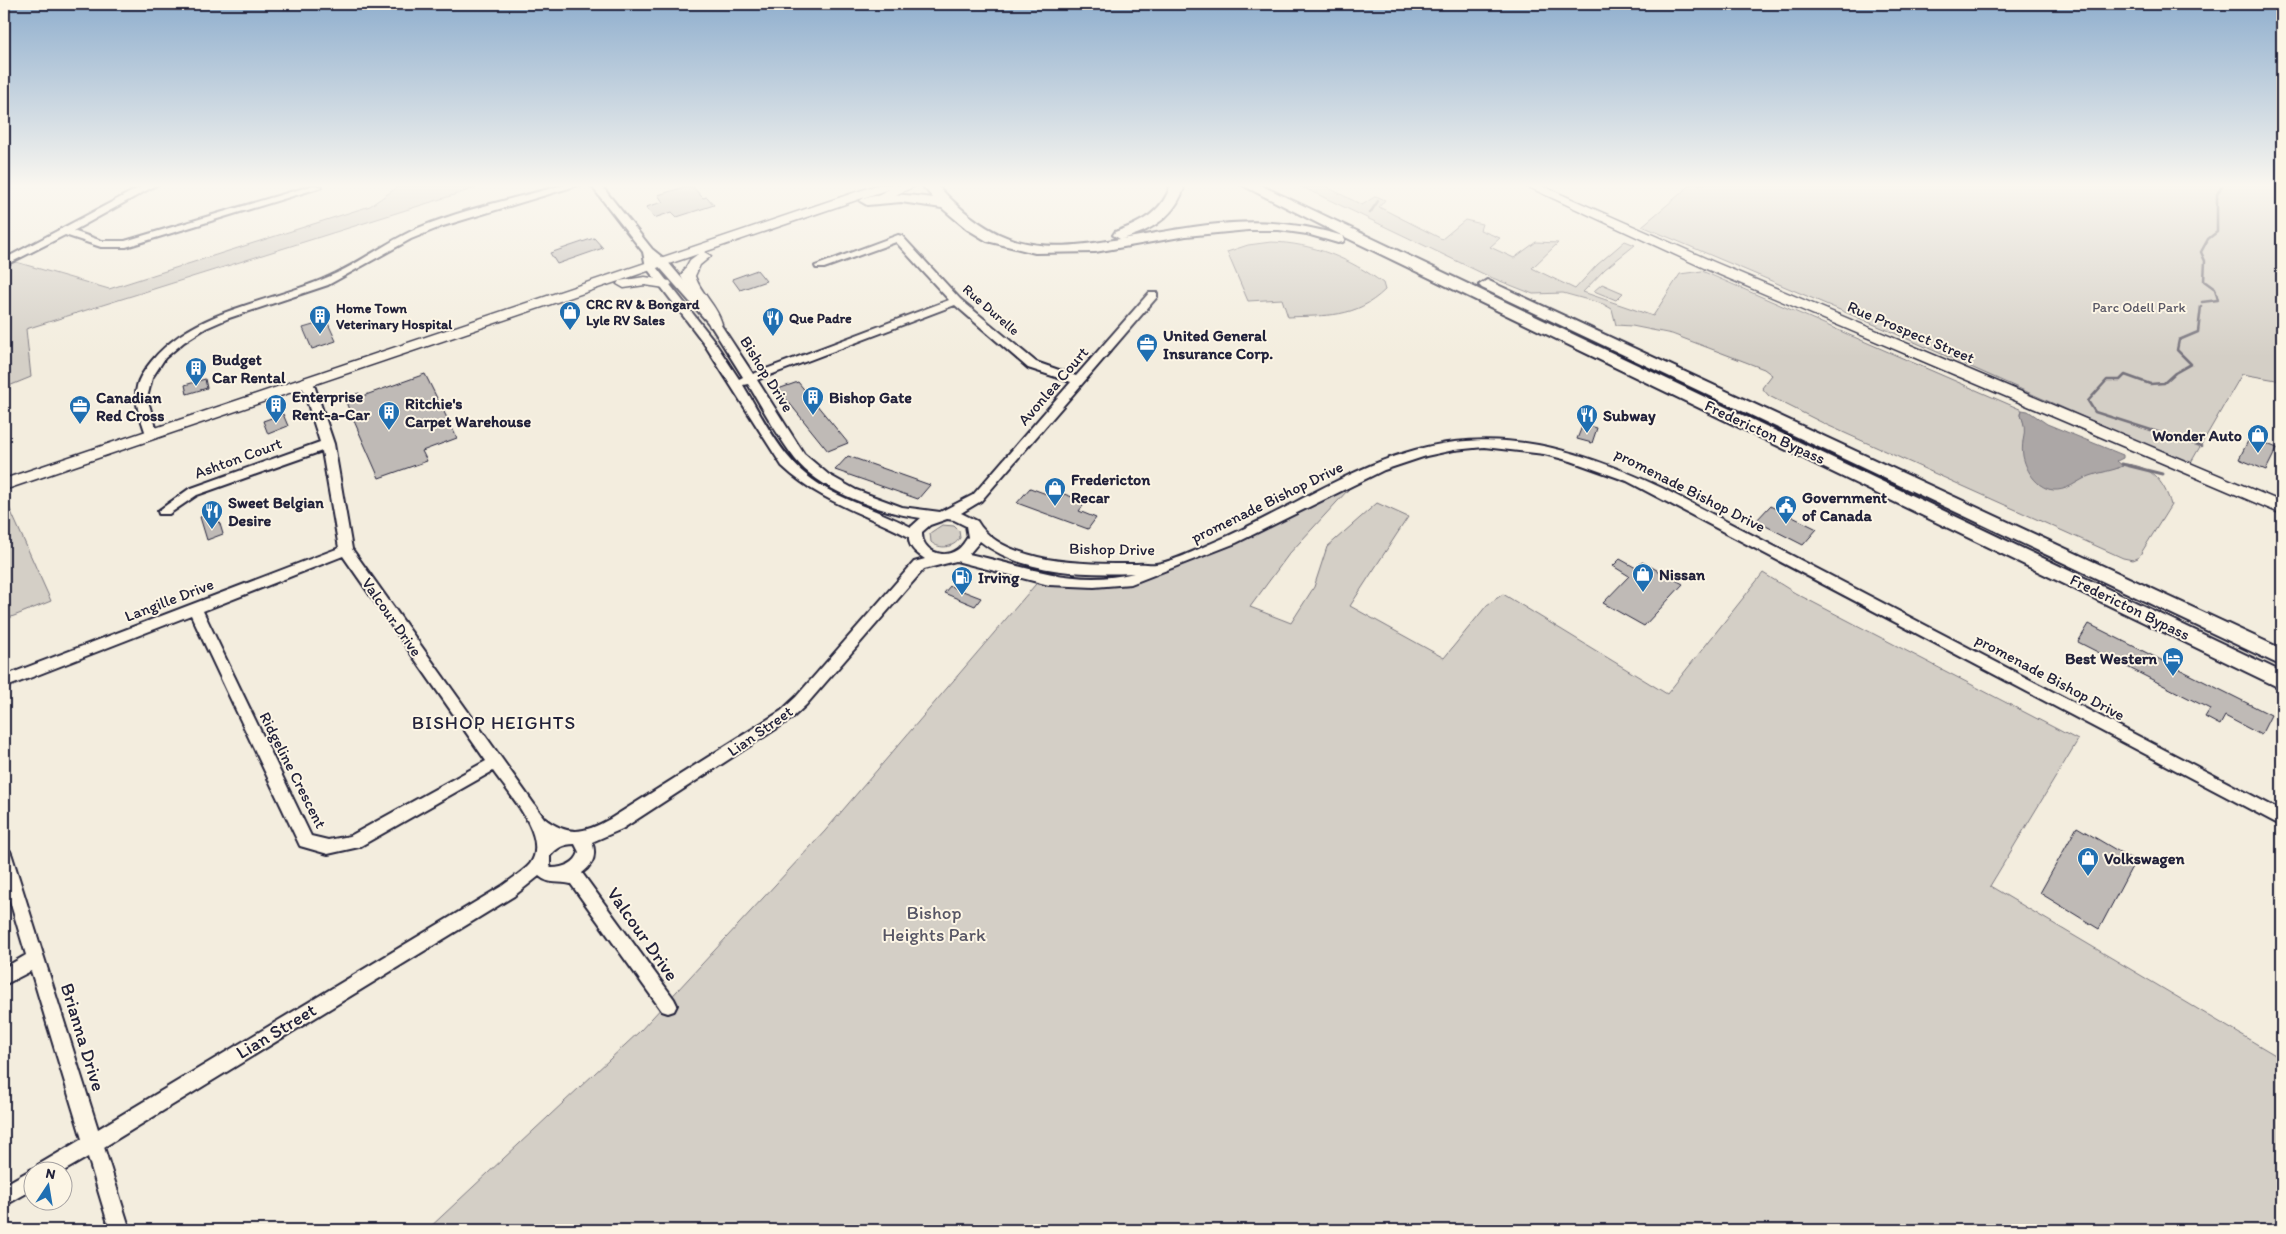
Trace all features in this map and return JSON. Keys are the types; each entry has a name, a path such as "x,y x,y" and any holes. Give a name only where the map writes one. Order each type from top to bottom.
{"highway":[{"path":"1006,242 1050,251 1095,248 1136,242"},
{"path":"1050,242 1080,242"},
{"path":"1345,242 1550,331"},
{"name":"Fredericton Bypass","path":"1366,242 1550,331 1826,460 2282,681"},
{"name":"Fredericton Bypass","path":"1396,242 2282,658"}],"main road":[{"path":"616,285 733,242"},
{"path":"4,485 565,296 704,256 747,242"},
{"name":"Rue Prospect Street","path":"1657,242 2282,508"},
{"path":"704,256 695,263 688,276 690,282 712,311 715,324"},
{"path":"565,296 645,281 665,284"}],"street":[{"path":"4,263 44,242"},
{"path":"94,242 101,244 126,244 134,242"},
{"path":"152,434 140,394 144,382 163,355 185,337 202,327 245,308 335,278 402,242"},
{"path":"641,242 660,268"},
{"path":"820,266 888,242"},
{"name":"Rue Durelle","path":"901,242 956,301 1032,365 1079,381"},
{"name":"Bishop Drive","path":"660,268 665,284 708,340 786,463 796,474 829,497 915,535"},
{"name":"Bishop Drive","path":"660,268 715,324 792,446 800,456 825,478 852,493 886,506 914,514 942,515"},
{"name":"Avonlea Court","path":"974,528 973,509 977,498 1153,295"},
{"path":"736,384 956,301"},
{"name":"Valcour Drive","path":"307,382 328,444 346,550 538,823 551,833 572,838 587,847 581,875 584,887"},
{"name":"Ashton Court","path":"164,511 193,492 328,444"},
{"name":"promenade Bishop Drive","path":"1163,567 1231,541 1382,466 1426,451 1456,446 1494,444 1518,446 1573,456 1618,472 1664,494 2282,819"},
{"name":"Avonlea Court","path":"942,515 977,498"},
{"path":"942,515 966,519 974,528 975,538 972,546 950,557 919,565 915,535 922,524 942,515"},
{"name":"Bishop Drive","path":"974,528 988,543 1044,563 1092,569 1163,567"},
{"path":"918,549 925,554 950,557"},
{"name":"Langille Drive","path":"4,682 346,550"},
{"name":"Bishop Drive","path":"950,557 977,559 1041,578 1068,581 1126,580 1147,575 1163,567"},
{"name":"Lian Street","path":"572,838 595,835 616,824 786,715 801,701 919,565"},
{"name":"Ridgeline Crescent","path":"195,609 306,840 328,847 352,842 495,763"},
{"name":"Valcour Drive","path":"538,823 543,839 541,858 544,872 576,878 668,1005"},
{"name":"Lian Street","path":"585,857 595,842 616,824"},
{"path":"541,858 550,844 572,838"},
{"name":"Brianna Drive","path":"4,856 120,1230"},
{"path":"560,876 579,867 585,857"},
{"name":"Lian Street","path":"508,891 534,870 541,858"},
{"name":"Lian Street","path":"61,1162 508,891 528,882 560,876"},
{"path":"4,977 36,959"},
{"path":"4,1196 22,1185"}],"green space":[{"path":"258,242 305,242 26,329 31,377 4,388 4,317 7,316 4,308 4,263 9,260 109,289"},
{"path":"1271,242 1302,245 1330,254 1370,274 1383,283 1385,290 1363,306 1340,314 1288,317 1282,299 1248,301 1227,252 1248,245"},
{"path":"1416,242 1496,242 1490,247 1514,258 1536,242 1558,243 1532,268 1575,289 1597,265 1626,242 1635,245 1605,269 1583,292 1653,316 1680,274 1702,271 2022,410 2021,415 2026,430 2023,442 2039,484 2052,488 2064,487 2096,473 2119,468 2122,464 2132,465 2148,470 2160,481 2171,505 2138,558 2133,560 2123,558 1827,425 1769,396 1762,388 1772,375 1764,369 1672,334 1632,326 1616,325 1612,309 1603,304 1563,293 1533,294 1490,277"},
{"name":"Parc Odell Park","path":"1679,242 2282,242 2282,381 2242,374 2190,464 1894,333"},
{"path":"1602,284 1623,293 1616,300 1594,291"},
{"name":"Bishop Heights Park","path":"1360,477 1289,554 1250,607 1291,623 1314,587 1327,547 1377,503 1408,517 1350,606 1444,658 1487,605 1503,594 1667,694 1763,573 1795,593 2078,740 1990,886 2282,1059 2282,1230 427,1230 640,1031 825,831 1041,578 1068,581 1147,575"},
{"path":"4,496 51,601 4,620"},
{"path":"942,525 954,526 959,531 960,538 950,546 942,547 931,542 930,533"}],"shaded area":[{"path":"2022,410 2028,411 2047,424 2123,455 2123,458 2117,461 2123,466 2087,477 2066,488 2058,490 2043,487 2032,477 2023,456 2024,427 2021,415"}],"building":[{"path":"583,242 597,242 603,248 557,264 550,253"},
{"path":"757,270 766,281 740,290 732,279"},
{"name":"Home Town Veterinary Hospital","path":"327,321 336,341 312,349 303,328"},
{"name":"Ritchie's Carpet Warehouse","path":"425,374 457,438 422,451 427,461 379,478 344,398 359,393 360,397"},
{"name":"Budget Car Rental","path":"205,379 207,388 187,394 185,385"},
{"name":"Bishop Gate","path":"798,382 848,443 828,451 778,389"},
{"name":"Enterprise Rent-a-Car","path":"283,414 288,426 268,434 263,421"},
{"name":"Subway","path":"1583,424 1597,428 1592,443 1577,439"},
{"name":"Wonder Auto","path":"2250,437 2277,448 2266,470 2239,459"},
{"path":"848,456 930,485 918,499 835,470"},
{"name":"Fredericton Recar","path":"1030,488 1060,499 1064,494 1086,502 1079,511 1096,518 1088,529 1017,503"},
{"name":"Government of Canada","path":"1770,506 1817,529 1803,545 1756,521"},
{"name":"Sweet Belgian Desire","path":"216,511 223,534 207,540 200,517"},
{"name":"Nissan","path":"1620,559 1636,568 1642,562 1683,584 1644,626 1603,603 1629,576 1613,566"},
{"name":"Irving","path":"950,586 981,598 975,606 944,593"},
{"name":"Best Western","path":"2089,624 2271,715 2261,735 2225,716 2220,725 2205,717 2210,709 2078,642"},
{"name":"Volkswagen","path":"2077,827 2135,861 2099,929 2040,893"}],"waterway":[{"path":"2202,302 2218,300 2215,289 2204,281 2205,261 2201,252 2207,242"},
{"path":"2201,306 2198,332 2179,340 2177,350 2191,364 2175,373 2164,383 2150,384 2125,375 2120,380 2107,380 2088,401 2095,412 2201,446"},
{"path":"2122,464 2162,474"}],"place":[{"name":"CRC RV & Bongard Lyle RV Sales","path":"570,331"},
{"name":"Home Town Veterinary Hospital","path":"320,335"},
{"name":"Que Padre","path":"773,337"},
{"name":"United General Insurance Corp.","path":"1147,363"},
{"name":"Budget Car Rental","path":"196,387"},
{"name":"Bishop Gate","path":"813,416"},
{"name":"Enterprise Rent-a-Car","path":"276,424"},
{"name":"Canadian Red Cross","path":"80,425"},
{"name":"Ritchie's Carpet Warehouse","path":"389,431"},
{"name":"Subway","path":"1587,434"},
{"name":"Wonder Auto","path":"2258,454"},
{"name":"Fredericton Recar","path":"1055,507"},
{"name":"Government of Canada","path":"1786,525"},
{"name":"Sweet Belgian Desire","path":"212,530"},
{"name":"Nissan","path":"1643,593"},
{"name":"Irving","path":"962,596"},
{"name":"Best Western","path":"2173,677"},
{"name":"Volkswagen","path":"2088,877"}],"district":[{"name":"BISHOP HEIGHTS","path":"494,722"}]}
